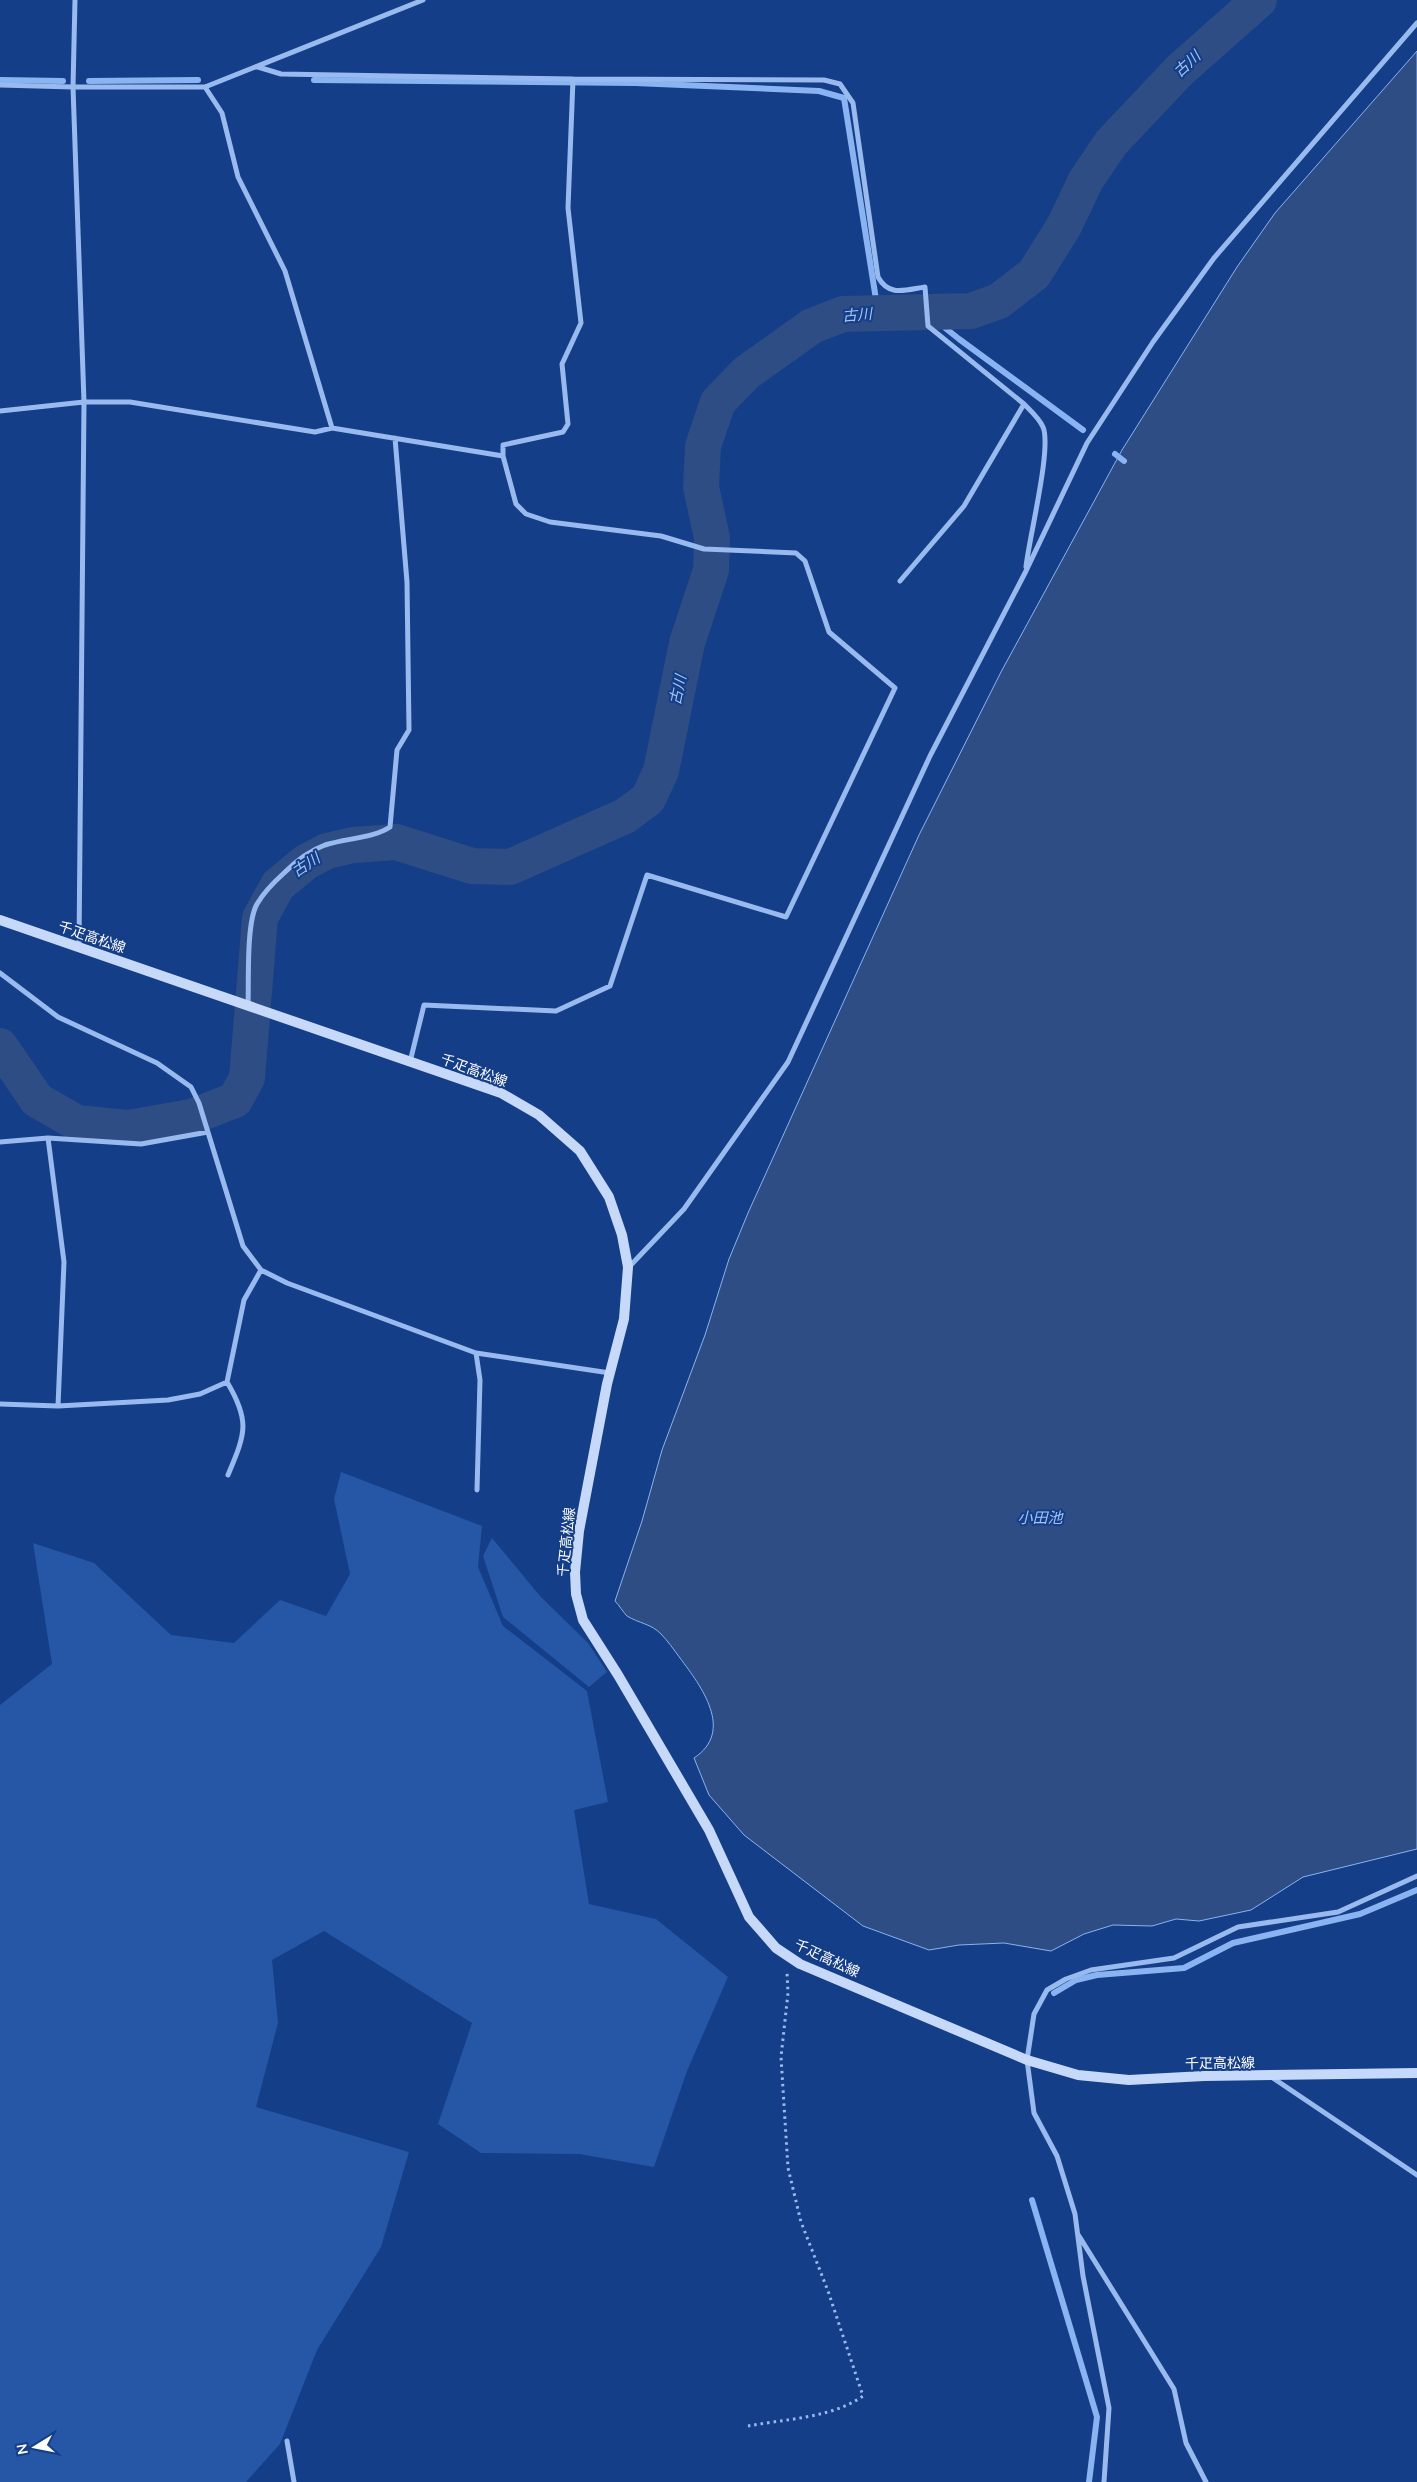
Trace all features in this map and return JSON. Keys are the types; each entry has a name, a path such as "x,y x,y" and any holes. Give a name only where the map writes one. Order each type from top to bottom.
{"main road":[{"name":"千疋高松線","path":"0,920 501,1093 539,1115 580,1151 609,1198 622,1234 628,1267 624,1320 610,1373 579,1531 575,1572 576,1594 583,1620 618,1675 708,1830 749,1917 776,1948 800,1964 1027,2060 1078,2075 1129,2080 1268,2075 1417,2073"}],"street":[{"path":"74,0 73,88 84,402 79,947"},
{"path":"0,85 73,88 205,87 258,68 423,0"},
{"path":"628,1267 684,1209 788,1062 930,756 1026,571 1087,443 1153,342 1214,258 1417,23"},
{"path":"258,68 281,74 573,79 824,80 840,84 853,103 878,277 883,286 894,292 925,287 928,326 1024,404 1037,417 1044,428 1046,448 1029,541 1026,571"},
{"path":"410,1062 424,1005 556,1011 610,986 647,875 786,917 895,688 829,632 805,562 796,553 704,549 661,536 550,522 526,514 516,504 503,456 503,445 563,432 568,424 562,364 581,323 568,208 573,79"},
{"path":"205,87 222,113 238,177 285,272 332,428"},
{"path":"0,411 84,402 130,402 315,432 332,428 503,456"},
{"path":"900,581 964,506 1024,404"},
{"path":"248,1007 252,922 256,905 270,886 294,864 322,846 350,837 380,834 390,826 397,750 409,730 407,582 395,438"},
{"path":"0,973 58,1017 157,1063 191,1087 199,1103 243,1246 261,1270 287,1283 476,1354 610,1373"},
{"path":"0,1142 48,1138 141,1144 208,1132"},
{"path":"48,1138 64,1262 58,1406"},
{"path":"228,1474 243,1439 244,1425 239,1401 228,1382 244,1300 261,1270"},
{"path":"476,1354 480,1380 477,1490"},
{"path":"0,1404 58,1406 168,1400 200,1394 228,1382"},
{"path":"1104,2482 1109,2408 1083,2276 1075,2214 1057,2156 1034,2113 1027,2060 1034,2014 1047,1990 1066,1979 1091,1970 1174,1958 1238,1927 1338,1912 1417,1876"},
{"path":"1268,2075 1417,2176"},
{"path":"1078,2234 1174,2389 1186,2443 1206,2482"},
{"path":"287,2441 294,2482"}],"path":[{"path":"748,2426 820,2413 850,2405 863,2396 828,2291 800,2222 788,2168 781,2057 788,1994 787,1955"}],"shaded area":[{"path":"341,1472 482,1526 478,1567 503,1626 587,1691 608,1802 574,1810 589,1904 656,1919 728,1977 687,2071 654,2167 579,2154 481,2153 438,2124 472,2023 324,1931 272,1960 278,2023 256,2107 409,2152 381,2247 317,2350 280,2444 246,2482 0,2482 0,1705 52,1664 33,1543 94,1563 171,1635 234,1643 280,1600 326,1616 350,1574 334,1499"},
{"path":"492,1538 540,1596 588,1643 607,1672 589,1687 503,1617 483,1556"}],"water":[{"name":"小田池","path":"1417,51 1417,1849 1303,1877 1251,1910 1199,1921 1176,1919 1152,1926 1113,1925 1084,1934 1051,1951 1004,1943 959,1945 929,1950 863,1926 744,1835 709,1795 694,1758 706,1747 712,1735 713,1722 710,1708 697,1682 661,1634 653,1628 627,1616 615,1601 642,1521 662,1450 705,1335 729,1259 748,1213 919,835 1001,672 1122,450 1237,267 1275,213"}],"waterway":[{"name":"古川","path":"0,1046 37,1100 77,1123 128,1128 191,1117 235,1100 247,1078 260,918 278,885 306,862 327,851 353,845 396,842 472,866 510,867 625,816 648,799 661,771 687,643 711,570 712,538 701,487 703,446 718,402 746,373 812,326 843,314 971,311 999,301 1034,274 1064,226 1086,180 1111,143 1180,70 1259,0"},
{"path":"0,80 63,81"},
{"path":"89,81 198,80"},
{"path":"314,80 635,83 819,91 844,98 878,312"},
{"path":"931,311 934,319 959,339 1083,430"},
{"path":"1115,454 1124,461"},
{"path":"1054,1993 1076,1980 1097,1975 1184,1968 1233,1943 1360,1914 1417,1890"},
{"path":"1032,2200 1097,2417 1089,2482"}]}
